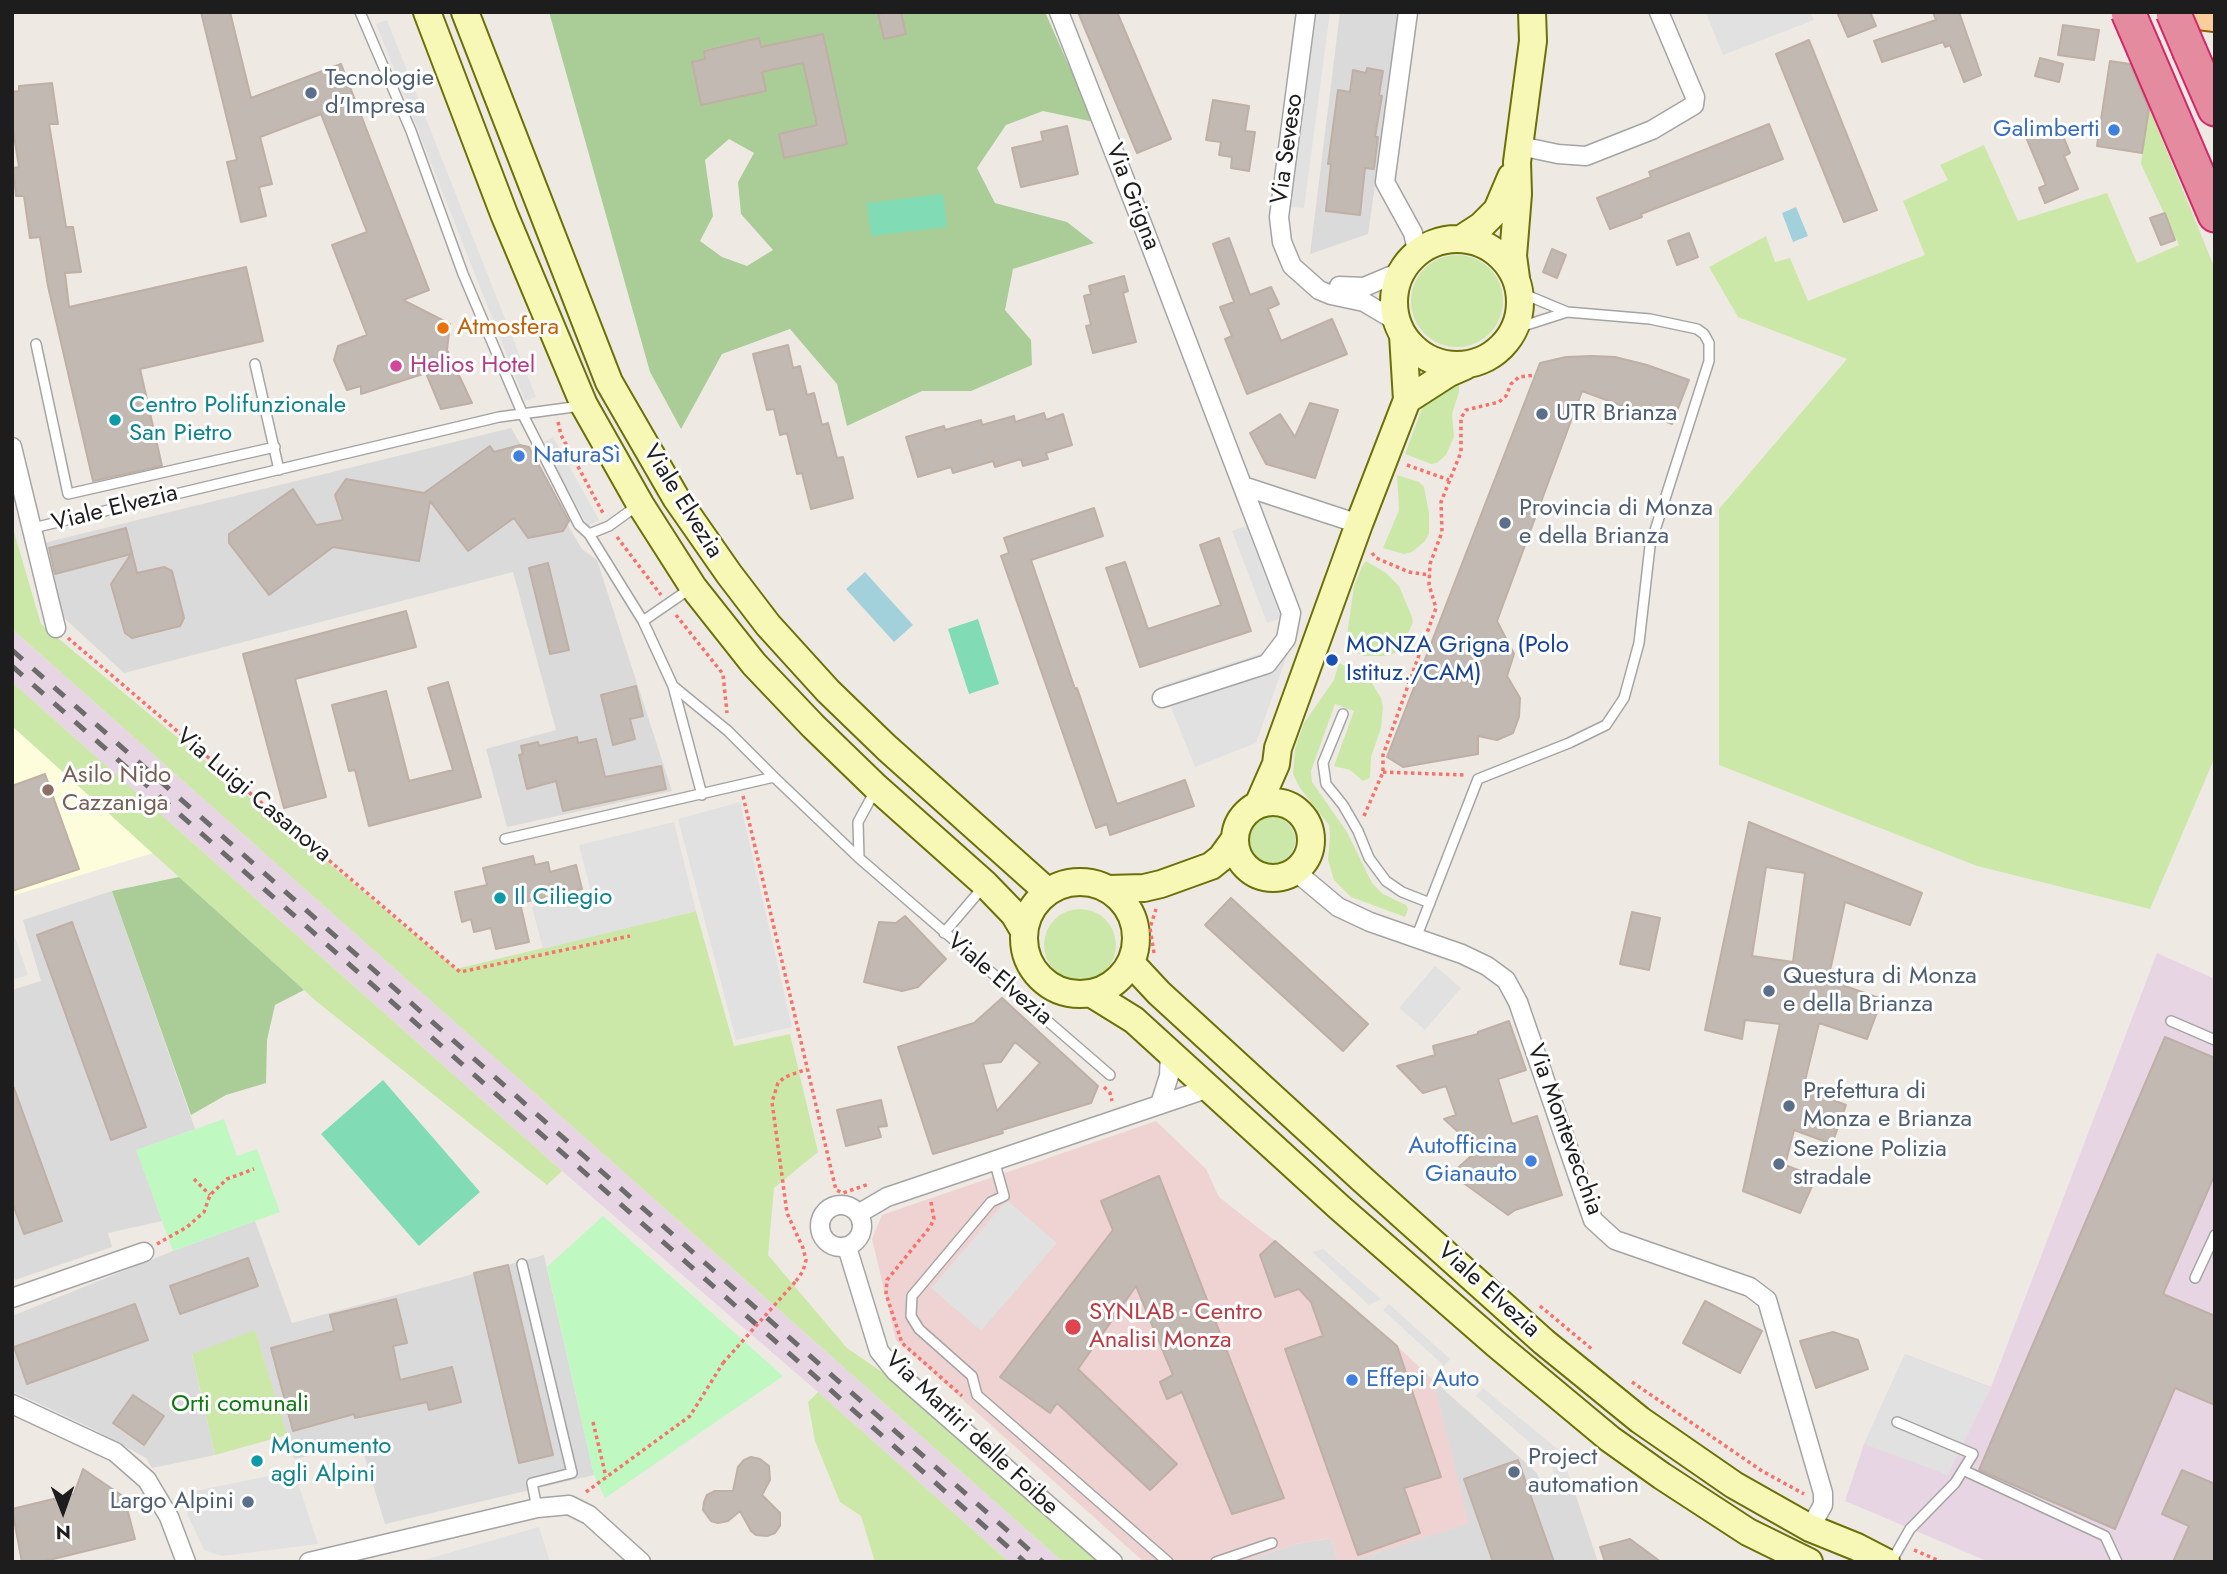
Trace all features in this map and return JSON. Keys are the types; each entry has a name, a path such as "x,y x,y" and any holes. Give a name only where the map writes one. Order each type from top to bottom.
{"highway":[{"path":"2128,12 2215,215"},
{"path":"2173,12 2215,109"}],"main road":[{"name":"Viale Elvezia","path":"427,12 504,214 584,405 640,504 693,587 754,664 876,787 985,884 1014,914 1024,931 1025,949 1031,966 1042,980 1057,990 1074,995 1093,994 1134,1020 1423,1280 1610,1439 1748,1531 1809,1562"},
{"name":"Viale Elvezia","path":"465,12 609,382 676,498 768,625 828,691 1023,872 1053,884"},
{"path":"1407,400 1449,373 1495,352 1514,329 1520,311 1513,256 1518,154 1533,41 1532,12"},
{"path":"1533,41 1546,12"},
{"path":"2173,12 2215,17"},
{"path":"1461,239 1481,226 1497,210 1518,154"},
{"path":"1258,805 1276,764 1278,748 1407,400 1393,297 1408,262 1440,241 1461,239 1481,243 1496,252 1509,266 1518,287"},
{"path":"1399,328 1415,349 1434,361 1455,365 1474,363"},
{"path":"1276,764 1284,804"},
{"path":"1136,930 1151,897 1211,866 1228,850 1241,819 1258,805 1284,804 1295,809 1309,828 1311,840 1309,852 1295,871 1283,877 1271,878 1259,876 1248,869 1236,851 1234,840"},
{"path":"1211,866 1248,869"},
{"path":"1024,931 1028,916 1053,884 1104,884 1144,888 1161,894"},
{"path":"1093,994 1144,963 1136,947 1136,930 1131,914 1122,900 1104,884"},
{"name":"Viale Elvezia","path":"1144,963 1169,1003 1544,1342 1640,1420 1734,1485 1810,1528 1892,1556"}],"street":[{"name":"Via Grigna","path":"1059,12 1291,613 1286,639 1267,664 1162,698"},
{"name":"Via Seveso","path":"1306,12 1279,217 1284,250 1292,266 1325,293 1364,302 1399,328"},
{"path":"1305,279 1347,287 1364,287 1408,262 1417,250 1413,233 1385,182 1408,12"},
{"path":"1518,154 1586,156 1652,130 1694,105 1695,97 1659,12"},
{"path":"12,447 56,628"},
{"path":"1243,486 1359,524"},
{"name":"Via Montevecchia","path":"1295,871 1338,907 1370,922 1462,954 1506,980 1518,1002 1592,1220 1615,1240 1750,1287 1768,1300 1823,1493 1824,1505"},
{"path":"1160,1104 1169,1076 1170,1053"},
{"path":"858,1214 887,1197 1209,1088"},
{"path":"834,1206 849,1206 858,1214 862,1223 860,1236 847,1247 837,1247 825,1240 819,1228 828,1209 834,1206"},
{"name":"Via Martiri delle Foibe","path":"847,1247 879,1351 895,1371 1112,1562"},
{"path":"12,1298 144,1252"},
{"path":"12,1404 115,1452 147,1480 169,1517 186,1562"},
{"path":"309,1562 537,1508 569,1505 589,1515 641,1562"},
{"path":"1810,1528 1824,1505"}],"lane":[{"name":"Viale Elvezia","path":"360,12 411,131 463,274 523,415 579,525 589,534 643,621 673,686 702,795"},
{"path":"1416,937 1478,779 1569,743 1606,725 1624,698 1639,643 1650,546 1711,352 1704,334 1687,326 1650,319 1567,312 1518,287"},
{"path":"1514,329 1567,312"},
{"path":"36,344 68,494 275,447"},
{"path":"255,364 279,470"},
{"name":"Viale Elvezia","path":"33,528 499,417 584,405"},
{"path":"589,534 609,526 640,504"},
{"path":"643,621 693,587"},
{"name":"Viale Elvezia","path":"673,686 728,731 859,858 1110,1075"},
{"path":"1343,714 1323,763 1326,784 1343,805 1369,858 1386,881 1402,892 1430,903"},
{"path":"505,839 774,777"},
{"path":"859,858 858,821 876,787"},
{"path":"944,933 985,884"},
{"path":"2171,1021 2215,1040"},
{"path":"994,1160 1004,1196 991,1202 912,1296 911,1316 919,1329 972,1376 977,1395 1168,1562"},
{"path":"2196,1278 2215,1235"},
{"path":"522,1264 572,1473 531,1483 537,1508"},
{"path":"1892,1556 1910,1529 1955,1483 1973,1454 1897,1422"},
{"path":"1963,1470 2105,1536 2117,1562"},
{"path":"1216,1562 1272,1543"}],"path":[{"path":"1358,831 1382,772 1383,755 1436,608 1429,585 1430,564 1442,532 1441,502 1461,452 1461,418 1466,410 1499,401 1506,396 1511,384 1520,377 1535,375"},
{"path":"561,435 609,526 723,674 728,731"},
{"path":"1398,462 1450,480"},
{"path":"1372,553 1377,558 1409,572 1430,575"},
{"name":"Via Luigi Casanova","path":"56,628 460,972 630,936"},
{"path":"1382,772 1460,774 1478,779"},
{"path":"740,785 836,1190 839,1193 848,1191"},
{"path":"1053,884 1104,884"},
{"path":"1144,963 1150,928 1161,894"},
{"path":"585,1494 690,1416 723,1363 803,1271 806,1260 803,1248 787,1213 772,1102 778,1083 785,1077 807,1069"},
{"path":"144,1252 187,1227 204,1212 210,1195 227,1179 254,1169"},
{"path":"194,1180 210,1195"},
{"path":"1533,1299 1594,1351"},
{"path":"1625,1377 1762,1471 1824,1505"},
{"path":"593,1422 606,1477"},
{"path":"1892,1556 1942,1562"}],"shaded area":[{"path":"1315,12 1330,12 1304,208 1289,207"},
{"path":"1340,12 1400,12 1368,234 1310,254"},
{"path":"1810,12 1814,20 1723,55 1706,13"},
{"path":"387,20 536,397 525,401 376,24"},
{"path":"511,428 582,549 597,560 672,791 507,827 486,749 556,730 513,572 124,673 63,617 44,543"},
{"path":"553,437 599,520 588,526 542,443"},
{"path":"1246,526 1281,618 1267,623 1232,531"},
{"path":"12,629 1063,1562 1009,1562 818,1392 562,1171 12,682"},
{"path":"1291,644 1256,743 1195,767 1162,685"},
{"name":"Asilo Nido Cazzaniga","path":"12,726 153,853 12,896"},
{"path":"740,802 792,1027 736,1040 678,819"},
{"path":"674,822 696,911 543,949 532,907 591,892 579,845"},
{"path":"112,891 195,1129 137,1150 162,1221 108,1233 112,1247 15,1280 12,1272 12,990 41,981 23,920"},
{"path":"12,928 28,975 12,980"},
{"path":"2157,953 2215,979 2215,1562 1989,1562 1845,1501 1864,1444 1905,1354 1991,1387"},
{"path":"1435,966 1461,988 1425,1030 1399,1008"},
{"path":"1156,1121 1206,1169 1219,1197 1275,1241 1433,1380 1469,1523 1348,1562 1338,1562 1331,1538 1295,1544 1243,1562 1144,1562 896,1340 872,1239 882,1215"},
{"path":"1007,1200 1057,1243 981,1331 931,1288"},
{"path":"255,1221 292,1323 544,1255 594,1475 385,1524 361,1445 294,1459 255,1331 192,1355 215,1455 152,1468 146,1458 93,1429 12,1391 12,1316"},
{"path":"1323,1249 1381,1299 1369,1305 1312,1252"},
{"path":"1389,1304 1450,1359 1444,1366 1383,1310"},
{"path":"1905,1354 1991,1388 1948,1475 1864,1444"},
{"path":"1433,1380 1537,1473 1544,1493 1573,1487 1598,1562 1348,1562 1468,1523"},
{"path":"1483,1388 1560,1451 1573,1487 1558,1490 1551,1461 1476,1396"},
{"name":"Largo Alpini","path":"294,1471 318,1544 222,1556 204,1550 187,1514 195,1491"},
{"path":"539,1527 550,1562 417,1562"},
{"path":"1331,1538 1338,1562 1243,1562 1295,1544"}],"green space":[{"path":"549,12 888,12 878,15 884,39 905,34 901,12 1045,12 1094,122 1043,111 1006,125 977,168 995,203 1067,222 1094,243 1013,269 1005,310 1031,340 1032,365 971,391 922,391 847,426 837,384 790,329 722,354 681,429 650,372","holes":["822,34 847,144 784,158 779,134 817,125 803,63 762,72 766,91 701,105 692,62 705,59 704,50 759,38 761,47","729,139 754,153 738,182 741,214 773,250 747,266 722,257 700,241 713,216 705,160"]},
{"path":"2149,107 2215,269 2215,757 2150,909 1977,866 1719,765 1719,509 1847,359 1738,317 1709,267 1766,236 1775,262 1790,258 1808,301 1925,255 1903,201 1948,180 1940,165 1984,145 2018,221 2107,193 2137,263 2179,245 2141,164"},
{"path":"943,194 947,227 871,236 867,203"},
{"path":"1457,255 1475,258 1490,268 1500,283 1503,301 1500,319 1490,334 1475,344 1457,347 1439,344 1424,334 1414,319 1411,301 1414,283 1424,268 1439,258"},
{"path":"1459,385 1452,414 1454,437 1446,455 1437,463 1431,464 1405,454 1423,406 1434,397"},
{"path":"1397,475 1419,482 1424,487 1429,513 1429,534 1425,541 1412,552 1404,554 1383,548 1399,510"},
{"path":"12,525 41,624 456,969 696,911 734,1046 790,1034 818,1152 774,1188 768,1255 847,1348 885,1374 1100,1562 1063,1562 12,629"},
{"path":"1366,561 1386,573 1399,586 1413,622 1402,647 1385,656 1364,656 1345,649 1354,586"},
{"path":"978,619 999,684 969,694 948,629"},
{"path":"1339,663 1363,674 1381,698 1381,728 1371,757 1370,778 1363,781 1350,770 1334,766 1354,711 1335,704 1311,771 1312,782 1347,832 1372,883 1383,894 1406,905 1408,909 1405,917 1351,897 1334,880 1328,860 1329,825 1300,788 1293,774 1295,749 1304,723 1334,680"},
{"path":"12,682 562,1171 547,1185 316,1001 12,726"},
{"path":"1272,817 1288,824 1295,840 1288,856 1272,863 1256,856 1249,840 1256,824"},
{"path":"179,877 304,990 275,1005 267,1040 266,1083 226,1095 191,1115 112,891"},
{"path":"1080,909 1100,915 1110,925 1116,945 1110,965 1100,975 1080,981 1060,975 1050,965 1044,945 1050,925 1060,915"},
{"path":"383,1080 480,1192 419,1246 321,1134"},
{"path":"224,1119 237,1156 257,1149 280,1212 173,1251 136,1150"},
{"path":"603,1216 783,1376 605,1498 594,1475 547,1267"},
{"name":"Orti comunali","path":"255,1330 287,1435 215,1455 192,1354"},
{"path":"818,1392 1009,1562 875,1562 861,1516 840,1502 815,1441 808,1402"}],"water":[{"path":"1796,207 1808,236 1793,242 1782,213"},
{"path":"865,572 913,625 894,642 846,589"}],"building":[{"path":"201,12 230,12 251,98 341,64 429,290 403,300 450,324 447,350 472,403 441,409 426,373 361,394 361,386 347,390 334,360 338,346 367,335 332,245 367,232 321,114 260,137 272,184 259,187 266,216 241,222 227,162 237,160"},
{"path":"901,12 906,34 884,39 878,14"},
{"path":"1078,12 1117,12 1171,139 1137,153"},
{"path":"1837,12 1870,12 1876,26 1848,37"},
{"path":"1933,12 1959,12 1981,75 1964,82 1950,45 1945,47 1943,42 1882,62 1874,41 1936,20"},
{"path":"2063,25 2099,30 2094,60 2058,55"},
{"path":"823,34 847,144 784,158 779,134 817,125 803,63 762,72 766,91 701,105 692,62 705,59 704,51 759,38 761,47"},
{"path":"1809,40 1877,210 1844,222 1776,54"},
{"path":"2040,58 2063,64 2059,82 2035,76"},
{"path":"2110,61 2130,64 2149,109 2142,153 2097,146"},
{"path":"1367,68 1383,71 1374,169 1365,168 1360,215 1326,211 1331,164 1328,164 1338,90 1350,92 1353,70 1366,73"},
{"name":"Centro Polifunzionale San Pietro","path":"52,83 58,124 49,124 66,227 73,227 81,272 65,273 69,307 246,267 263,341 140,369 162,466 93,481 48,286 40,237 30,238 24,196 16,196 13,168 19,167 12,123 12,92 19,91 19,86"},
{"path":"1213,100 1249,106 1245,131 1255,132 1249,171 1231,168 1232,157 1219,155 1221,142 1206,140"},
{"path":"1769,124 1783,159 1641,214 1642,217 1610,229 1597,198 1651,177 1649,172"},
{"path":"2058,124 2070,153 2064,156 2078,189 2045,203 2039,188 2046,185 2026,137"},
{"path":"1067,126 1078,174 1021,187 1012,148 1043,141 1041,132"},
{"path":"2165,213 2175,240 2161,245 2150,218"},
{"path":"1689,233 1698,257 1677,265 1668,241"},
{"path":"1229,238 1250,295 1271,287 1279,304 1268,309 1281,341 1332,319 1347,354 1247,394 1225,339 1232,336 1220,307 1234,302 1213,244"},
{"path":"1552,249 1566,255 1557,278 1543,272"},
{"path":"1124,276 1128,291 1123,293 1136,342 1093,353 1086,326 1091,325 1084,296 1091,294 1089,286"},
{"path":"788,345 793,368 800,366 807,395 814,393 822,425 828,423 837,458 843,457 853,498 811,509 802,473 797,474 787,433 780,435 774,409 767,410 753,354"},
{"name":"Provincia di Monza e della Brianza","path":"1566,357 1615,357 1689,380 1672,424 1582,391 1497,621 1514,654 1507,676 1520,698 1519,717 1513,733 1497,740 1478,736 1478,754 1403,767 1387,757 1540,363"},
{"path":"1310,403 1338,410 1315,478 1266,464 1250,433 1280,414 1295,437"},
{"path":"1044,413 1046,420 1063,414 1072,445 1046,453 1048,459 1023,466 1021,459 995,467 993,461 953,473 951,467 918,477 906,437 944,426 945,430 981,420 982,425 1014,416 1015,422"},
{"path":"520,445 529,447 569,521 563,531 528,538 514,518 468,551 430,501 419,561 333,547 269,595 229,543 229,534 293,489 316,525 343,520 335,495 346,479 424,493 490,446 494,452"},
{"path":"1094,508 1103,536 1031,560 1117,804 1185,780 1194,806 1110,835 1107,824 1096,828 1001,556 1009,553 1004,538"},
{"path":"126,528 137,573 164,567 172,571 184,618 180,626 132,638 125,633 111,584 131,554 55,574 49,548"},
{"path":"1219,538 1251,631 1140,667 1106,568 1125,562 1148,629 1221,605 1200,545"},
{"path":"548,563 569,650 550,654 529,568"},
{"path":"406,611 416,647 295,679 326,797 284,808 243,654"},
{"path":"448,682 481,797 369,826 355,770 349,771 332,705 386,691 409,781 453,770 428,688"},
{"path":"636,686 643,716 630,719 635,739 613,745 601,695"},
{"path":"577,737 578,743 596,739 605,777 661,766 666,789 563,811 556,781 527,789 519,755 523,754 521,746 538,742 539,746"},
{"path":"45,774 79,869 12,891 12,786"},
{"path":"1749,822 1922,893 1910,925 1845,902 1828,980 1882,999 1867,1039 1819,1023 1803,1089 1846,1105 1832,1144 1794,1130 1785,1165 1816,1177 1800,1213 1743,1191 1780,1024 1745,1020 1742,1039 1705,1030","holes":["1766,867 1805,873 1793,962 1752,956"]},
{"name":"Il Ciliegio","path":"533,856 535,865 548,862 550,872 576,865 582,889 520,903 529,942 496,949 491,928 474,932 471,919 462,922 455,892 487,885 483,868"},
{"path":"1231,898 1368,1024 1343,1051 1205,925"},
{"path":"1632,912 1660,918 1649,970 1620,964"},
{"path":"905,916 946,959 918,987 902,991 864,982 879,922 896,923"},
{"path":"72,922 146,1127 111,1140 37,935"},
{"path":"1002,998 1098,1086 1091,1103 933,1154 898,1047 974,1023","holes":["1015,1042 1040,1063 997,1111 983,1064 1001,1062"]},
{"path":"1509,1021 1526,1070 1498,1079 1512,1124 1537,1116 1562,1195 1515,1210 1508,1215 1451,1174 1478,1150 1444,1119 1456,1115 1446,1086 1423,1093 1397,1066 1435,1055 1433,1046 1478,1034"},
{"path":"2165,1037 2215,1058 2215,1174 2163,1294 2215,1316 2215,1405 2175,1388 2115,1529 1979,1470"},
{"path":"12,1088 62,1221 24,1234 12,1202"},
{"path":"881,1100 887,1126 878,1127 881,1137 846,1146 837,1110"},
{"name":"SYNLAB - Centro Analisi Monza","path":"1159,1176 1284,1498 1232,1514 1182,1392 1167,1399 1160,1382 1173,1375 1136,1286 1078,1369 1177,1464 1150,1490 1057,1403 1050,1413 1000,1377 1113,1230 1101,1201"},
{"name":"Effepi Auto","path":"1275,1241 1397,1346 1441,1477 1404,1488 1420,1533 1358,1555 1285,1349 1323,1336 1311,1302 1299,1289 1275,1297 1260,1255"},
{"path":"248,1258 258,1286 180,1314 170,1286"},
{"path":"508,1265 553,1455 519,1463 474,1273"},
{"path":"396,1299 407,1343 393,1346 400,1380 452,1367 461,1402 429,1410 427,1402 355,1418 354,1414 293,1431 271,1348 334,1331 330,1315"},
{"path":"1705,1301 1762,1331 1740,1373 1683,1343"},
{"path":"135,1304 148,1340 27,1384 14,1347"},
{"path":"1833,1332 1858,1340 1868,1369 1816,1388 1800,1341"},
{"path":"133,1395 164,1416 144,1445 113,1423"},
{"path":"751,1457 760,1459 769,1466 770,1480 762,1495 780,1513 780,1526 775,1533 767,1536 756,1535 751,1531 740,1511 728,1521 718,1523 711,1521 703,1510 707,1495 715,1491 733,1491 738,1467"},
{"path":"1518,1460 1554,1562 1493,1562 1464,1479"},
{"path":"83,1469 124,1497 135,1539 41,1562 22,1562 12,1509 74,1494"},
{"path":"2182,1470 2215,1484 2215,1562 2173,1562 2189,1526 2162,1514"},
{"path":"1630,1539 1661,1562 1605,1562 1600,1547"}],"railway":[{"path":"12,650 1043,1562"},
{"path":"12,666 1025,1562"}],"place":[{"name":"Tecnologie d'Impresa","path":"311,93"},
{"name":"Galimberti","path":"2114,130"},
{"name":"Atmosfera","path":"443,328"},
{"name":"Helios Hotel","path":"396,366"},
{"name":"UTR Brianza","path":"1542,414"},
{"name":"Centro Polifunzionale San Pietro","path":"115,420"},
{"name":"NaturaSì","path":"519,456"},
{"name":"Provincia di Monza e della Brianza","path":"1505,523"},
{"name":"MONZA Grigna (Polo Istituz./CAM)","path":"1332,660"},
{"name":"Asilo Nido Cazzaniga","path":"48,790"},
{"name":"Il Ciliegio","path":"500,898"},
{"name":"Questura di Monza e della Brianza","path":"1769,991"},
{"name":"Prefettura di Monza e Brianza","path":"1789,1106"},
{"name":"Autofficina Gianauto","path":"1531,1161"},
{"name":"Sezione Polizia stradale","path":"1779,1164"},
{"name":"SYNLAB - Centro Analisi Monza","path":"1073,1327"},
{"name":"Effepi Auto","path":"1352,1380"},
{"name":"Monumento agli Alpini","path":"257,1461"},
{"name":"Project automation","path":"1514,1472"},
{"name":"Largo Alpini","path":"248,1502"}]}
